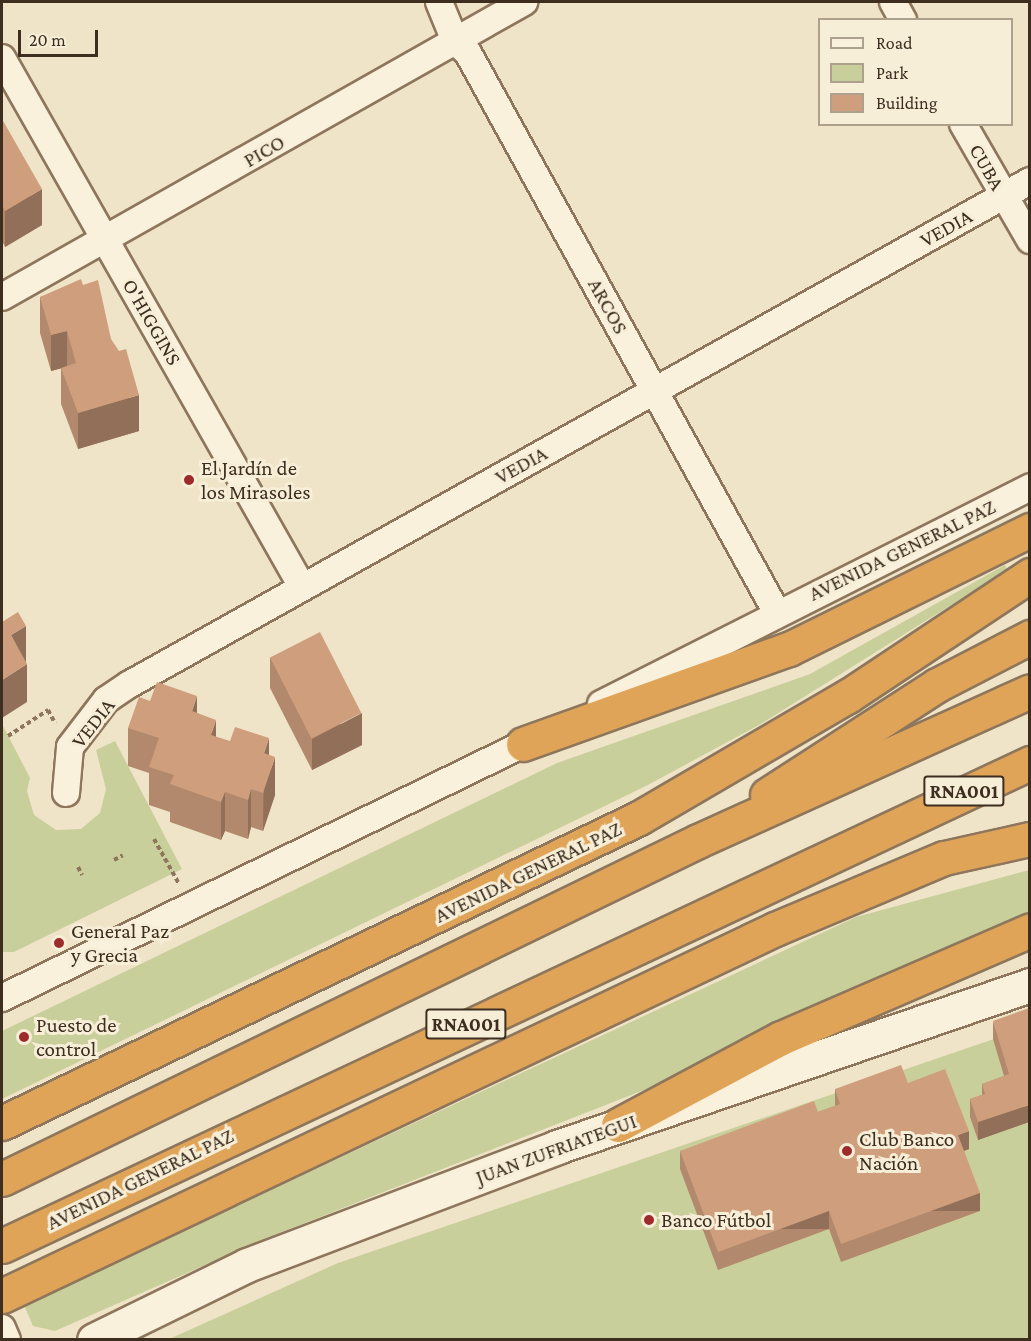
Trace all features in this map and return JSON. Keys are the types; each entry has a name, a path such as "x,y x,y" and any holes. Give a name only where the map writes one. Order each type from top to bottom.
{"highway":[{"path":"523,744 789,649 1029,530"},
{"name":"AVENIDA GENERAL PAZ","path":"2,1123 639,818 848,696 1029,575"},
{"path":"698,841 937,685 1029,617"},
{"path":"937,685 1029,637"},
{"name":"RNA001","path":"5,1177 698,841 1029,691"},
{"name":"AVENIDA GENERAL PAZ","path":"2,1246 899,820 1029,763"},
{"path":"899,820 1029,782"},
{"path":"2,1296 876,884 944,858 1029,838"},
{"path":"618,1125 781,1038 1029,930"}],"street":[{"name":"ARCOS","path":"439,2 454,41 468,52 777,613"},
{"name":"PICO","path":"2,297 107,242 524,2"},
{"path":"893,2 902,18"},
{"name":"O'HIGGINS","path":"2,58 301,585"},
{"name":"CUBA","path":"964,126 1029,240"},
{"name":"VEDIA","path":"66,793 70,747 106,700 301,585 655,391 1029,181"},
{"name":"AVENIDA GENERAL PAZ","path":"2,998 523,744 1029,487"},
{"name":"JUAN ZUFRIATEGUI","path":"94,1340 247,1265 618,1125 1029,985"},
{"path":"2,1328 7,1340"}],"path":[{"path":"8,736 48,710 70,747"},
{"path":"154,839 193,905"},
{"path":"114,860 123,855"},
{"path":"78,867 82,874"}],"green space":[{"path":"1005,565 1007,570 759,725 646,786 2,1099 2,1031 557,763 810,674"},
{"path":"2,724 30,778 27,791 34,815 56,830 81,829 100,813 106,789 96,750 115,741 182,869 14,952 2,952"},
{"path":"1029,870 1029,915 899,968 672,1079 269,1237 55,1331 33,1326 24,1305 856,917"},
{"name":"Club Banco Nación","path":"1029,1027 1029,1339 167,1340 338,1263"}],"building":[{"path":"2,119 42,189 5,211 2,205"},
{"path":"81,279 83,285 98,280 111,339 119,351 126,349 139,395 78,413 61,368 76,363 67,331 51,335 40,297"},
{"path":"18,612 26,626 11,635 27,664 2,680 2,622"},
{"path":"320,632 361,713 311,739 270,657"},
{"path":"157,682 197,696 192,711 216,720 211,735 230,741 235,727 269,738 264,753 275,757 263,793 251,789 248,800 225,792 221,802 170,784 174,775 149,767 159,738 128,728 139,697 150,701"},
{"path":"1029,1008 1029,1105 978,1122 970,1099 985,1094 982,1084 1009,1074 993,1021"},
{"path":"901,1065 908,1083 945,1069 969,1131 958,1135 980,1193 841,1244 829,1211 718,1252 680,1151 814,1101 818,1112 840,1104 835,1089"}],"place":[{"name":"El Jardín de los Mirasoles","path":"189,480"},
{"name":"General Paz y Grecia","path":"59,943"},
{"name":"Puesto de control","path":"24,1037"},
{"name":"Club Banco Nación","path":"847,1151"},
{"name":"Banco Fútbol","path":"649,1220"}]}
